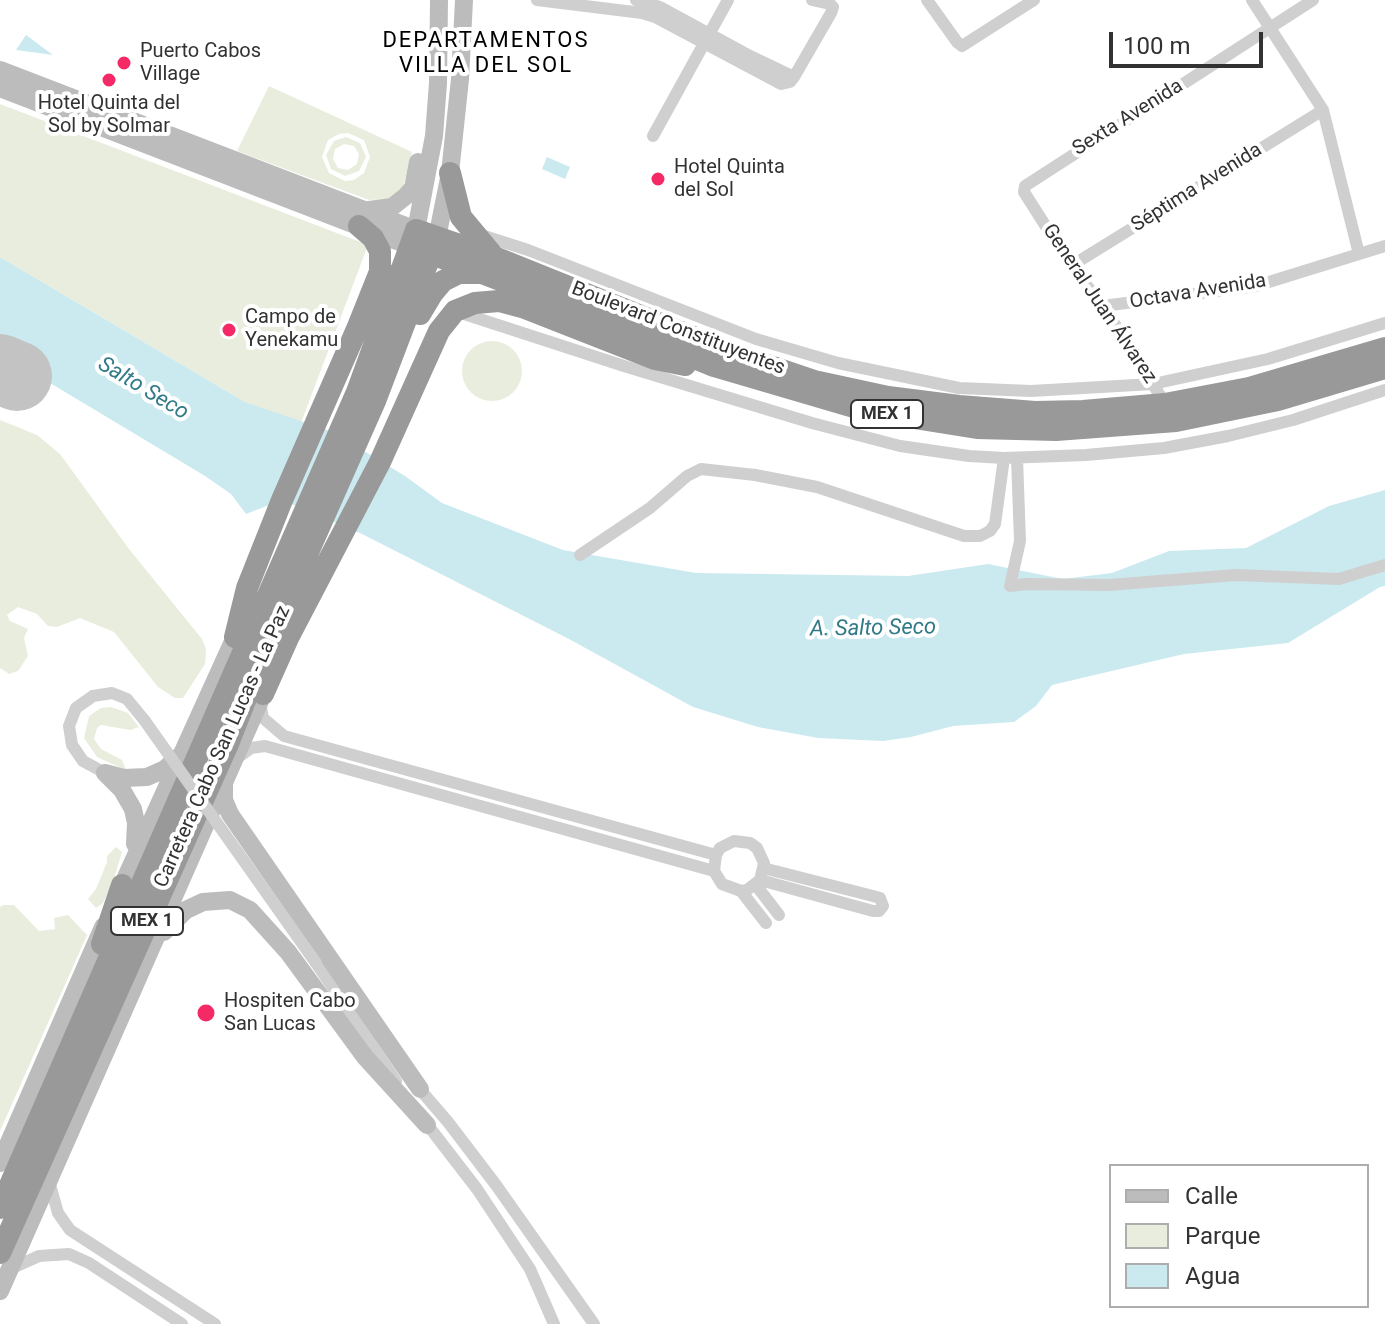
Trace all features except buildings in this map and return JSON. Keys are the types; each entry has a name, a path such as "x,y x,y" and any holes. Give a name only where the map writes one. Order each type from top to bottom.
{"highway":[{"path":"450,173 457,206 490,266"},
{"path":"362,218 380,251 381,269 377,330 368,364"},
{"name":"Boulevard Constituyentes","path":"424,242 814,381 888,397 959,406 1035,412 1170,412 1385,348"},
{"name":"Carretera Cabo San Lucas - La Paz","path":"372,392 368,364 424,242"},
{"name":"Carretera Cabo San Lucas - La Paz","path":"0,1208 280,585 372,392 424,242"},
{"name":"Boulevard Constituyentes","path":"490,266 563,304 714,366 864,410 977,428 1056,430 1170,412 1278,400 1385,368"},
{"name":"MEX 1","path":"372,392 443,281 459,273 490,266"},
{"path":"235,637 247,588 381,269"},
{"path":"261,698 288,638 380,462 439,331 455,311 475,303 499,301 525,308 655,359 684,365 714,366"},
{"path":"235,637 280,585"},
{"name":"Carretera Cabo San Lucas - La Paz","path":"5,1261 174,860 228,744 266,647 280,585"},
{"path":"261,698 266,647"},
{"path":"152,946 174,860"},
{"path":"64,1061 122,885"}],"main road":[{"path":"362,218 392,207 413,188 429,90 438,0"},
{"path":"424,242 438,83 438,0"},
{"path":"424,242 450,173 464,0"},
{"name":"Boulevard Constituyentes","path":"0,70 424,242"},
{"name":"Boulevard Constituyentes","path":"0,88 362,218"},
{"path":"0,1163 235,637"},
{"path":"0,1291 5,1261 49,1181 261,698"},
{"path":"105,773 124,778 147,777 169,766 181,753"},
{"path":"229,771 224,800 230,814 420,1089"},
{"path":"105,773 126,795 135,814 132,863"},
{"path":"152,946 176,917 203,902 230,900 250,910 288,952 365,1057 427,1125"}],"street":[{"path":"537,0 642,13 659,8"},
{"path":"636,0 659,8 781,84 790,82 794,77 833,7 812,0"},
{"path":"653,136 728,0"},
{"path":"927,0 962,46 1034,0"},
{"path":"1252,0 1323,110 1359,254"},
{"name":"Sexta Avenida","path":"1025,186 1313,0"},
{"name":"Séptima Avenida","path":"1071,266 1323,110"},
{"name":"General Juan Álvarez","path":"1025,186 1024,192 1071,266 1103,306 1170,412"},
{"path":"471,231 528,250 756,339 874,372 959,388 992,391 1093,389 1153,384 1268,359 1385,323"},
{"name":"Octava Avenida","path":"1103,306 1256,286 1385,246"},
{"path":"455,311 812,423 900,446 1010,458 1164,448 1215,439 1293,420 1385,390"},
{"path":"580,555 650,508 687,476 701,469 817,487 964,536 980,536 995,524 1010,458"},
{"path":"1010,458 1020,541 1010,586 1109,585 1236,575 1339,579 1385,565"},
{"path":"105,773 83,761 72,745 69,726 76,708 93,696 112,693 127,699 145,721 427,1125 477,1189 530,1269 554,1324"},
{"path":"261,698 263,718 284,736 716,855"},
{"path":"229,771 247,750 262,745 714,871"},
{"path":"468,801 473,787"},
{"path":"641,850 644,834"},
{"path":"766,923 741,891 722,884 714,871 716,855 727,844 742,841 757,848 761,855 759,878 779,915"},
{"path":"741,891 759,878 876,897 883,906 879,911 873,911 759,878"},
{"path":"367,1037 420,1089 496,1185 594,1324"},
{"path":"49,1181 58,1213 70,1230 215,1324"},
{"path":"5,1261 69,1254 89,1263 182,1324"}],"green space":[{"path":"269,86 412,152 403,187 389,199 369,200 237,151","holes":["348,133 364,140 370,157 364,173 354,180 345,181 329,173 322,157 328,140"]},
{"name":"Campo de Yenekamu","path":"0,104 368,245 301,423 245,402 0,257"},
{"path":"346,137 360,143 366,157 359,171 345,176 331,169 326,155 334,141","holes":["344,144 354,146 359,154 357,164 348,170 338,168 333,159 335,149"]},
{"path":"492,341 504,343 513,350 520,359 520,383 513,392 504,399 492,401 480,399 471,392 464,383 462,371 464,359 471,350 480,343"},
{"path":"0,420 37,435 60,454 129,549 202,639 206,649 205,664 183,698 175,698 158,687 114,632 80,618 57,627 48,626 37,614 18,607 7,615 10,621 28,629 24,638 28,656 18,671 9,674 0,668"},
{"path":"111,707 128,713 139,727 130,730 101,725 94,739 101,749 122,760 126,770 97,757 84,738 89,716 101,708"},
{"path":"116,847 122,852 113,882 103,903 96,908 88,899 96,889 107,856"},
{"path":"14,905 39,931 55,929 54,918 68,915 87,935 0,1131 0,907"}],"water":[{"path":"26,35 53,55 16,50"},
{"path":"547,157 570,167 565,179 542,169"},
{"path":"0,257 245,402 333,432 405,476 442,503 563,550 696,573 908,576 988,564 1063,579 1112,573 1169,551 1246,548 1329,506 1385,490 1385,586 1288,643 1184,654 1052,685 1036,706 1014,722 953,726 883,741 818,738 758,727 693,707 569,639 362,534 282,500 246,514 231,494 205,476 0,353"}],"runway":[{"path":"0,369 17,376"}],"place":[{"name":"Puerto Cabos Village","path":"124,63"},
{"name":"Hotel Quinta del Sol by Solmar","path":"109,80"},
{"name":"Hotel Quinta del Sol","path":"658,179"},
{"name":"Campo de Yenekamu","path":"229,330"},
{"name":"Hospiten Cabo San Lucas","path":"206,1013"}],"district":[{"name":"DEPARTAMENTOS VILLA DEL SOL","path":"486,54"}],"water label":[{"name":"Salto Seco","path":"143,389"},
{"name":"A. Salto Seco","path":"873,629"}]}
